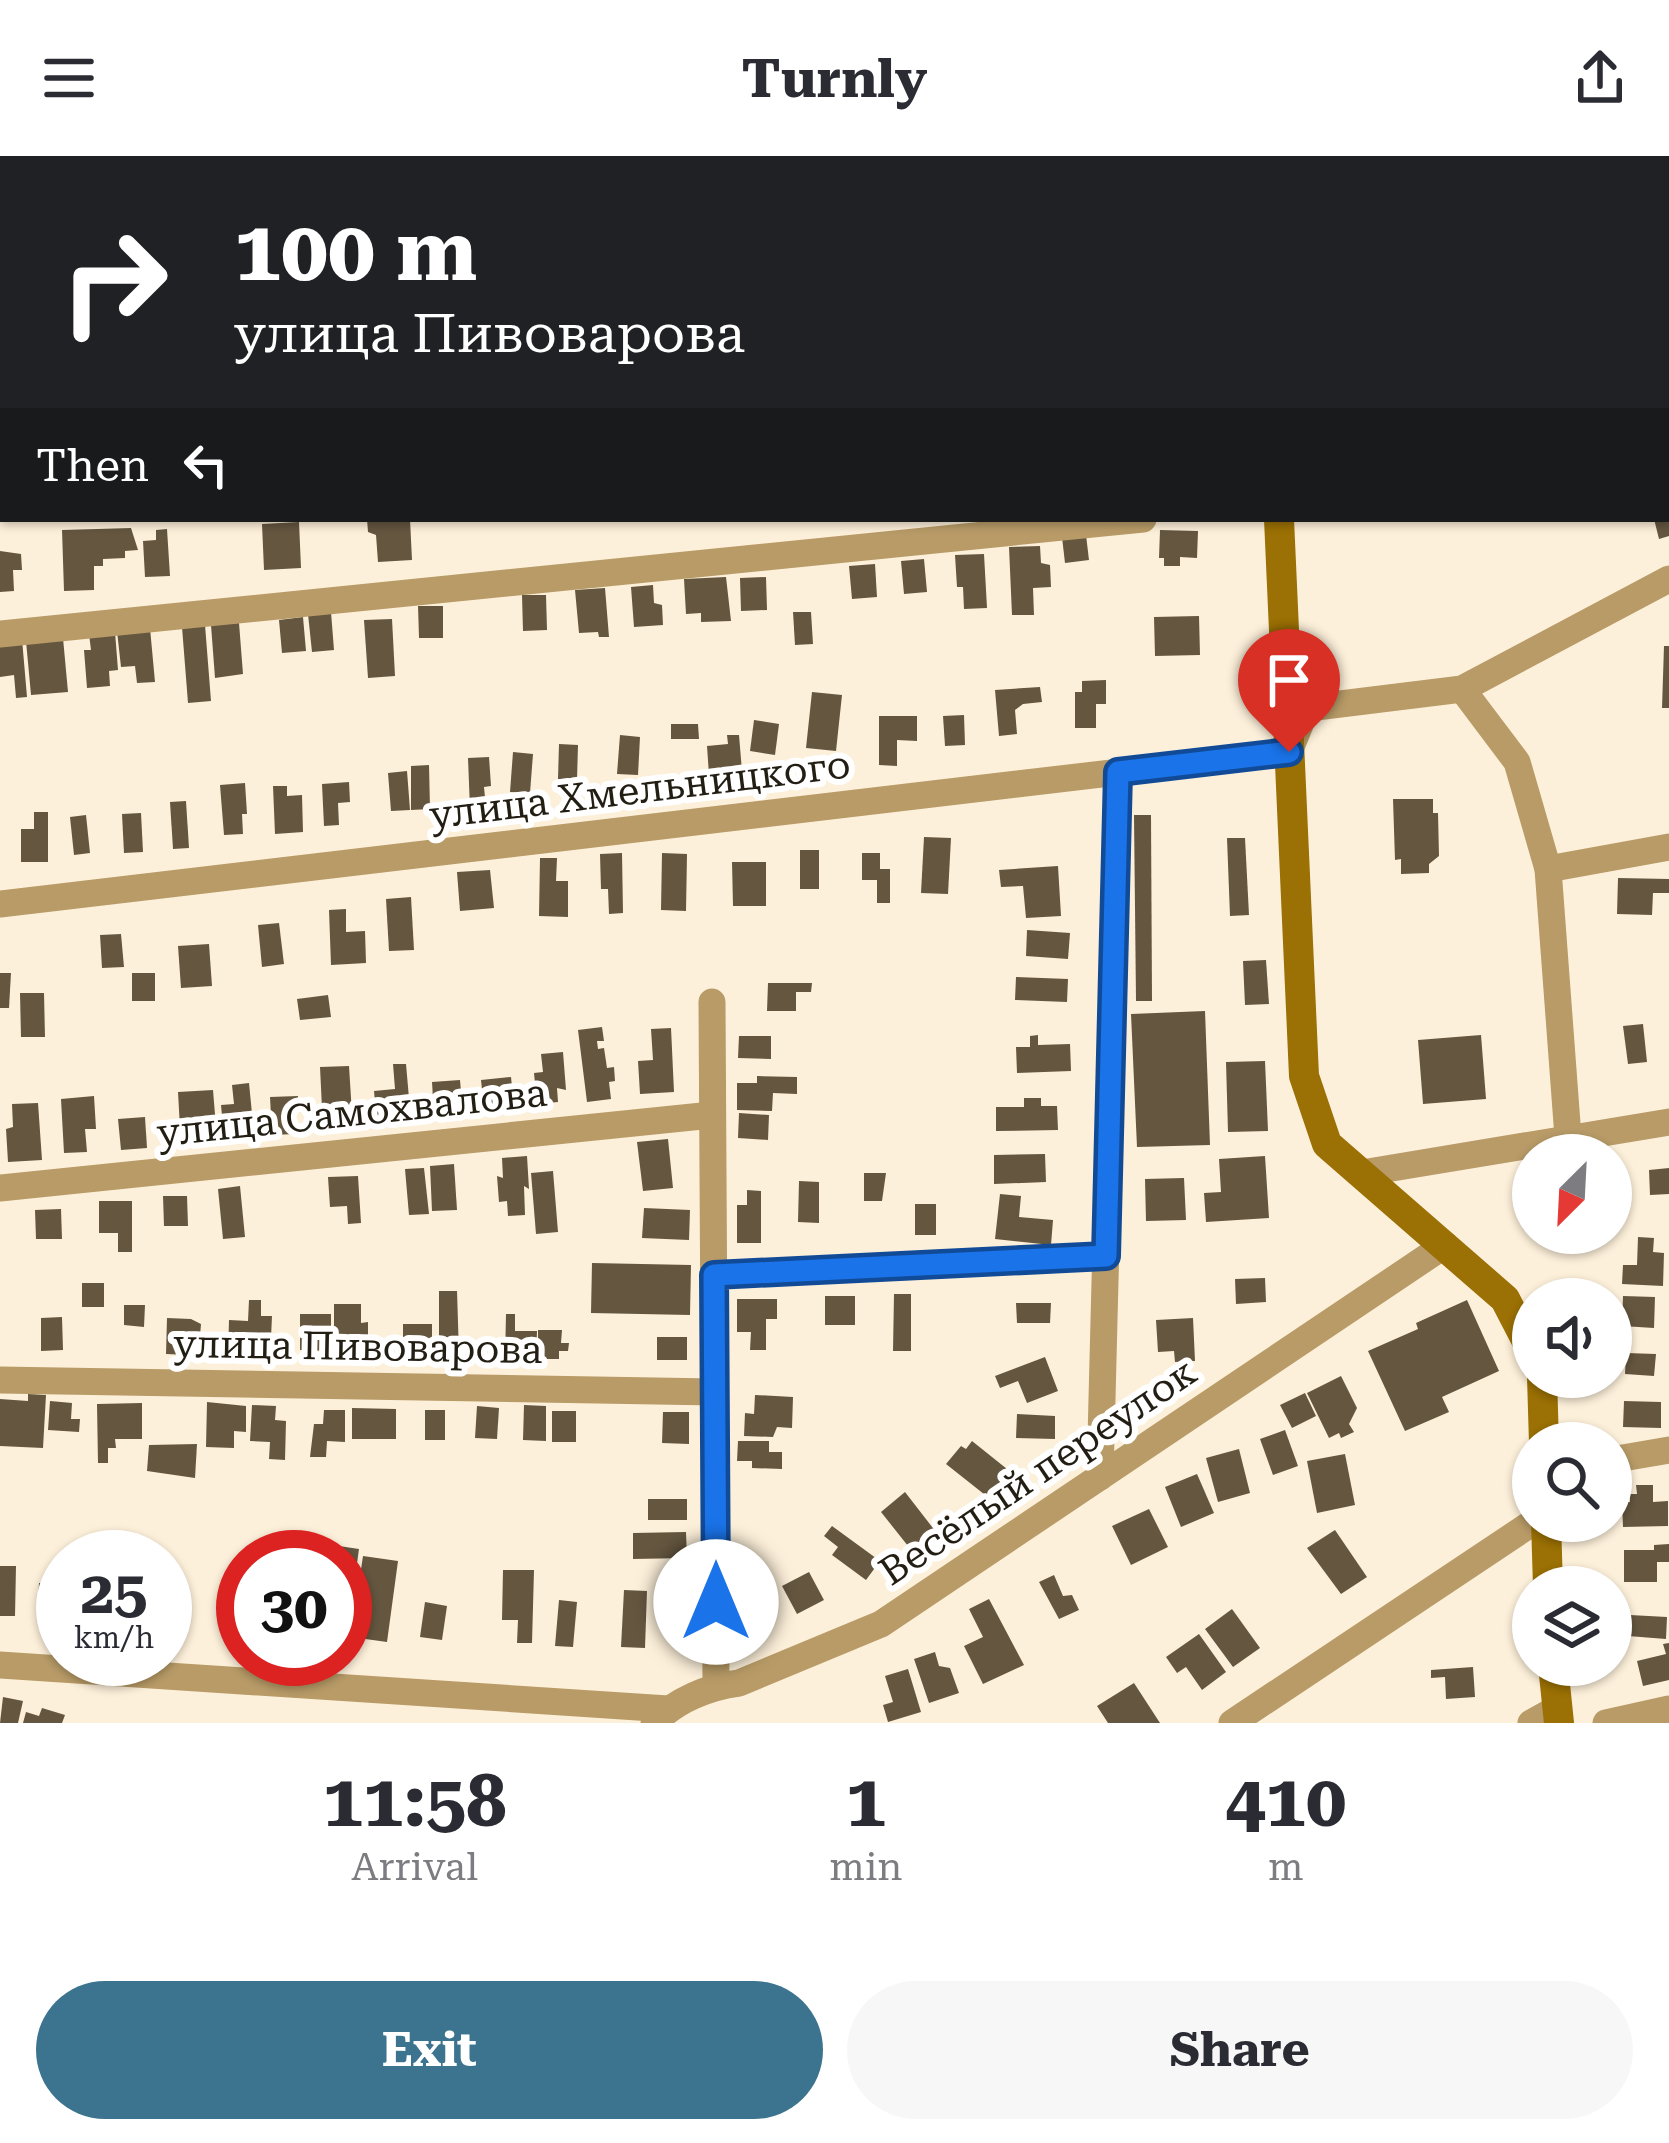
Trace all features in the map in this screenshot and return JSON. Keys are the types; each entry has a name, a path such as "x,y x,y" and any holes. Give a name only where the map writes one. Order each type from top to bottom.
{"main road":[{"path":"1279,522 1304,1076 1327,1144 1505,1299 1512,1312"},
{"path":"1549,1718 1551,1686"}],"street":[{"path":"0,634 1092,522"},
{"path":"1289,752 1304,716 1316,707 1462,689 1669,579"},
{"path":"1462,689 1517,762 1548,868 1568,1134"},
{"name":"улица Хмельницкого","path":"0,904 1289,752"},
{"path":"1100,1477 1118,772"},
{"path":"1548,868 1669,848"},
{"path":"712,1002 716,1686"},
{"name":"улица Самохвалова","path":"0,1188 712,1115"},
{"path":"1588,1134 1669,1122"},
{"path":"1361,1173 1512,1147"},
{"name":"Весёлый переулок","path":"661,1716 716,1686 739,1683 881,1624 1445,1245"},
{"path":"714,1275 1106,1256"},
{"name":"улица Пивоварова","path":"0,1380 715,1392"},
{"path":"1632,1456 1669,1450"},
{"path":"1232,1723 1512,1536"},
{"path":"0,1666 661,1716"},
{"path":"1606,1723 1669,1708"}],"building":[{"path":"299,522 301,568 264,570 262,524"},
{"path":"367,522 410,522 412,560 378,562 376,535 368,532"},
{"path":"1655,522 1669,522 1669,536 1659,539"},
{"path":"131,528 138,550 94,566 94,590 64,591 62,530"},
{"path":"167,529 170,576 145,577 143,541 156,540 156,530"},
{"path":"1160,530 1198,531 1197,558 1180,557 1180,566 1164,566 1164,558 1159,558"},
{"path":"1086,535 1089,560 1065,563 1062,537"},
{"path":"1040,546 1041,563 1050,565 1051,587 1033,588 1034,615 1012,615 1009,547"},
{"path":"0,551 21,554 22,570 13,570 14,591 0,592"},
{"path":"984,554 987,608 964,609 955,555"},
{"path":"924,559 927,592 904,594 901,561"},
{"path":"875,564 877,597 852,599 849,566"},
{"path":"726,577 731,621 701,622 701,613 686,614 684,579"},
{"path":"766,577 767,610 741,611 740,578"},
{"path":"653,585 654,603 662,605 663,625 634,627 631,587"},
{"path":"605,588 609,637 579,633 575,590"},
{"path":"522,595 546,595 547,630 523,631"},
{"path":"418,606 443,606 443,638 419,638"},
{"path":"331,612 334,650 312,652 308,614"},
{"path":"793,612 811,612 813,644 795,645"},
{"path":"1199,616 1200,655 1155,656 1154,617"},
{"path":"303,617 306,651 282,653 279,620"},
{"path":"392,619 395,676 368,678 364,620"},
{"path":"239,623 243,674 215,678 211,625"},
{"path":"205,625 211,701 188,703 182,627"},
{"path":"150,628 155,682 137,683 135,666 121,667 117,631"},
{"path":"115,632 118,670 109,671 110,686 87,688 84,650 91,650 89,634"},
{"path":"63,638 68,692 31,695 26,641"},
{"path":"22,639 27,697 16,698 14,675 0,677 0,641"},
{"path":"1664,646 1669,646 1669,708 1662,708"},
{"path":"1106,680 1106,704 1096,704 1096,728 1075,728 1075,692 1082,692 1082,681"},
{"path":"1040,687 1042,702 1015,710 1017,734 999,736 995,690"},
{"path":"812,692 842,695 836,751 806,748"},
{"path":"964,715 965,745 945,746 943,716"},
{"path":"879,716 917,716 917,741 897,740 897,766 879,765"},
{"path":"754,720 779,724 775,755 750,751"},
{"path":"671,724 698,724 699,739 671,739"},
{"path":"620,735 640,737 638,775 617,774"},
{"path":"727,735 739,735 743,783 725,784 725,773 709,775 707,746 728,744"},
{"path":"559,744 578,745 577,780 558,779"},
{"path":"513,752 533,754 530,793 510,792"},
{"path":"489,757 491,786 484,787 486,808 470,809 468,758"},
{"path":"429,765 430,809 411,810 411,766"},
{"path":"407,771 410,810 391,811 388,773"},
{"path":"349,782 350,802 338,803 339,825 324,826 322,784"},
{"path":"245,783 243,834 224,835 220,785"},
{"path":"273,786 287,786 287,796 302,795 303,832 275,834"},
{"path":"1393,799 1433,799 1439,856 1429,864 1429,873 1401,874 1401,859 1395,860"},
{"path":"186,801 189,848 173,849 170,802"},
{"path":"34,812 48,812 48,862 21,862 21,829 34,829"},
{"path":"141,813 143,852 124,853 122,814"},
{"path":"86,815 90,853 74,855 70,817"},
{"path":"1134,815 1151,815 1152,1001 1136,1001"},
{"path":"924,837 951,838 948,894 921,893"},
{"path":"1227,838 1245,838 1249,915 1230,916"},
{"path":"800,850 819,850 819,889 800,889"},
{"path":"622,853 623,913 609,914 608,889 601,889 600,854"},
{"path":"662,853 687,854 686,911 661,910"},
{"path":"862,853 880,853 880,869 890,869 890,903 877,903 877,880 862,880"},
{"path":"540,858 557,858 556,881 568,881 568,917 539,916"},
{"path":"732,862 766,862 766,906 733,906"},
{"path":"1058,866 1061,916 1026,918 1023,886 1001,887 999,870"},
{"path":"490,870 494,908 460,911 457,872"},
{"path":"1618,878 1669,879 1669,893 1653,893 1652,915 1617,914"},
{"path":"411,897 414,950 389,951 386,899"},
{"path":"346,909 346,932 365,931 366,963 331,965 329,910"},
{"path":"279,923 284,964 262,967 258,925"},
{"path":"1027,930 1070,933 1068,959 1026,956"},
{"path":"121,934 124,967 102,968 100,935"},
{"path":"209,944 212,986 181,988 178,946"},
{"path":"1266,960 1269,1004 1245,1005 1243,961"},
{"path":"0,973 11,973 9,1008 0,1008"},
{"path":"132,973 155,973 155,1001 132,1001"},
{"path":"1016,977 1068,979 1067,1002 1015,1000"},
{"path":"768,983 812,983 811,992 796,992 796,1011 767,1011"},
{"path":"20,993 44,993 45,1037 21,1037"},
{"path":"328,995 331,1017 300,1020 297,999"},
{"path":"1205,1011 1210,1145 1137,1147 1131,1014"},
{"path":"1643,1024 1647,1062 1628,1064 1623,1026"},
{"path":"602,1027 604,1041 597,1041 598,1049 604,1048 615,1081 609,1082 611,1099 587,1102 578,1030"},
{"path":"671,1028 674,1092 640,1094 638,1061 653,1060 651,1029"},
{"path":"1038,1035 1038,1045 1070,1044 1071,1071 1017,1073 1016,1047 1030,1047 1030,1036"},
{"path":"1481,1035 1486,1099 1423,1104 1418,1040"},
{"path":"739,1036 771,1036 771,1059 738,1058"},
{"path":"563,1052 566,1090 557,1088 558,1102 537,1104 534,1073 543,1072 541,1054"},
{"path":"1265,1061 1268,1131 1228,1132 1226,1062"},
{"path":"393,1064 406,1064 411,1121 377,1124 374,1091 395,1089"},
{"path":"349,1066 352,1114 344,1111 345,1128 323,1129 320,1067"},
{"path":"757,1076 797,1077 797,1094 773,1093 772,1111 737,1110 737,1083 757,1083"},
{"path":"511,1077 514,1107 484,1109 481,1080"},
{"path":"460,1080 463,1114 434,1116 432,1082"},
{"path":"249,1083 254,1134 224,1137 221,1105 234,1104 232,1085"},
{"path":"213,1090 217,1139 198,1141 198,1127 180,1128 178,1092"},
{"path":"94,1096 96,1129 85,1129 87,1152 64,1153 61,1099"},
{"path":"298,1096 295,1134 272,1135 270,1097"},
{"path":"1024,1098 1041,1098 1041,1106 1057,1106 1058,1130 996,1131 996,1107 1024,1107"},
{"path":"38,1103 42,1160 8,1162 6,1129 13,1127 12,1104"},
{"path":"739,1113 769,1115 768,1140 738,1138"},
{"path":"145,1117 147,1148 121,1150 118,1119"},
{"path":"668,1139 673,1188 643,1191 637,1142"},
{"path":"1045,1154 1046,1182 994,1184 994,1155"},
{"path":"527,1156 525,1215 508,1216 507,1201 499,1202 497,1176 503,1178 502,1158"},
{"path":"1265,1156 1269,1218 1206,1222 1204,1193 1221,1192 1219,1159"},
{"path":"454,1164 457,1210 432,1211 430,1166"},
{"path":"424,1168 429,1214 409,1215 405,1169"},
{"path":"1669,1168 1669,1194 1650,1195 1649,1170"},
{"path":"553,1171 558,1232 536,1234 531,1173"},
{"path":"864,1173 886,1173 882,1201 864,1201"},
{"path":"358,1176 361,1223 348,1224 347,1206 330,1207 328,1177"},
{"path":"1184,1178 1186,1220 1146,1221 1145,1179"},
{"path":"799,1181 819,1182 819,1223 798,1222"},
{"path":"240,1186 245,1237 223,1239 218,1189"},
{"path":"747,1190 761,1191 761,1243 737,1243 737,1205 747,1205"},
{"path":"1000,1194 1021,1196 1019,1217 1053,1220 1051,1245 995,1239"},
{"path":"163,1196 187,1196 188,1226 164,1226"},
{"path":"99,1201 132,1201 132,1252 118,1252 118,1233 99,1233"},
{"path":"915,1204 936,1204 936,1235 915,1235"},
{"path":"644,1208 690,1210 689,1240 642,1238"},
{"path":"61,1209 62,1239 36,1239 35,1210"},
{"path":"1638,1237 1654,1238 1653,1252 1664,1253 1663,1286 1632,1284 1632,1278 1622,1278 1623,1265 1637,1265"},
{"path":"592,1263 691,1265 690,1315 591,1313"},
{"path":"1265,1278 1266,1302 1236,1304 1235,1279"},
{"path":"82,1283 104,1283 104,1307 82,1307"},
{"path":"439,1291 457,1291 459,1355 439,1355"},
{"path":"894,1294 911,1294 911,1351 893,1351"},
{"path":"825,1296 855,1296 855,1325 825,1325"},
{"path":"1632,1296 1655,1297 1654,1328 1632,1327"},
{"path":"737,1299 777,1299 777,1319 766,1319 766,1350 750,1350 751,1332 737,1332"},
{"path":"249,1300 261,1300 261,1316 272,1316 271,1338 262,1338 261,1356 228,1355 229,1320 248,1321"},
{"path":"1467,1300 1499,1371 1442,1397 1449,1412 1405,1431 1368,1351"},
{"path":"1016,1303 1051,1303 1050,1323 1017,1323"},
{"path":"334,1304 361,1304 361,1323 368,1322 368,1357 334,1357"},
{"path":"124,1305 145,1305 144,1327 124,1325"},
{"path":"300,1314 331,1314 331,1351 300,1350"},
{"path":"506,1314 515,1314 515,1331 537,1331 536,1360 505,1359"},
{"path":"62,1317 63,1350 41,1351 41,1318"},
{"path":"167,1318 201,1324 200,1336 190,1336 190,1355 166,1354"},
{"path":"1193,1318 1195,1361 1175,1362 1174,1351 1158,1352 1156,1320"},
{"path":"403,1324 432,1324 432,1357 403,1357"},
{"path":"538,1330 562,1330 561,1343 569,1343 568,1351 559,1351 559,1359 538,1359"},
{"path":"657,1337 687,1337 687,1360 657,1360"},
{"path":"1632,1353 1656,1354 1654,1376 1632,1374"},
{"path":"1045,1357 1058,1391 1027,1403 1018,1381 1000,1388 995,1376"},
{"path":"1341,1376 1357,1408 1349,1424 1354,1432 1329,1438 1307,1393"},
{"path":"1305,1393 1316,1416 1292,1428 1280,1405"},
{"path":"28,1394 46,1395 43,1448 0,1446 0,1399 28,1401"},
{"path":"755,1395 793,1397 792,1428 777,1427 773,1437 744,1436 745,1413 754,1414"},
{"path":"50,1401 72,1403 71,1419 80,1419 79,1432 48,1430"},
{"path":"1624,1401 1661,1402 1661,1428 1632,1427 1632,1422 1623,1422"},
{"path":"207,1402 246,1406 246,1432 234,1431 234,1448 206,1447"},
{"path":"142,1403 142,1439 115,1439 116,1448 108,1448 108,1463 98,1463 97,1404"},
{"path":"252,1405 276,1406 275,1420 286,1421 285,1460 269,1459 270,1442 250,1441"},
{"path":"524,1405 546,1406 546,1441 523,1440"},
{"path":"477,1406 499,1408 497,1439 475,1438"},
{"path":"352,1408 396,1409 396,1439 352,1439"},
{"path":"324,1410 345,1410 345,1442 327,1441 326,1457 310,1457 314,1424 323,1424"},
{"path":"425,1410 445,1410 445,1440 425,1440"},
{"path":"552,1411 576,1411 576,1442 552,1442"},
{"path":"663,1412 689,1412 689,1444 662,1443"},
{"path":"1017,1414 1055,1416 1055,1439 1016,1438"},
{"path":"1285,1430 1298,1466 1273,1475 1260,1439"},
{"path":"738,1441 769,1441 769,1452 782,1452 782,1469 752,1468 752,1461 737,1461"},
{"path":"972,1441 1007,1469 1003,1474 1011,1481 994,1502 946,1464"},
{"path":"197,1444 195,1478 147,1471 149,1445"},
{"path":"1239,1449 1250,1493 1218,1502 1206,1458"},
{"path":"1345,1454 1355,1505 1317,1513 1307,1461"},
{"path":"1197,1474 1214,1513 1181,1527 1165,1487"},
{"path":"1636,1485 1653,1485 1653,1502 1668,1501 1668,1526 1632,1527 1632,1494 1637,1494"},
{"path":"905,1492 936,1532 912,1551 881,1512"},
{"path":"648,1499 687,1499 687,1520 648,1520"},
{"path":"1149,1509 1168,1547 1131,1565 1112,1526"},
{"path":"832,1526 880,1561 866,1580 832,1555 838,1547 824,1536"},
{"path":"1335,1530 1367,1577 1341,1594 1307,1548"},
{"path":"686,1532 687,1558 633,1559 633,1533"},
{"path":"1669,1544 1669,1562 1657,1562 1657,1582 1632,1582 1632,1566 1624,1566 1624,1550 1654,1550 1654,1545"},
{"path":"372,1557 398,1561 387,1642 372,1640"},
{"path":"0,1566 16,1566 15,1616 0,1616"},
{"path":"503,1570 534,1570 532,1643 517,1643 518,1620 502,1620"},
{"path":"809,1572 824,1600 797,1614 782,1586"},
{"path":"1054,1575 1063,1596 1072,1595 1079,1610 1059,1619 1039,1582"},
{"path":"751,1588 758,1620 738,1624 732,1591"},
{"path":"624,1590 647,1591 645,1648 621,1647"},
{"path":"989,1599 1024,1665 983,1684 964,1646 983,1637 969,1609"},
{"path":"559,1600 577,1602 573,1647 555,1646"},
{"path":"425,1602 447,1606 442,1640 420,1637"},
{"path":"1232,1609 1260,1648 1233,1667 1205,1629"},
{"path":"1632,1615 1667,1617 1666,1639 1632,1636"},
{"path":"1199,1634 1226,1672 1202,1690 1186,1667 1177,1673 1166,1657"},
{"path":"1669,1643 1669,1680 1643,1686 1637,1661 1666,1654 1663,1644"},
{"path":"935,1652 939,1666 950,1668 959,1693 929,1703 914,1659"},
{"path":"1473,1667 1475,1697 1446,1699 1445,1677 1431,1678 1431,1670"},
{"path":"908,1669 921,1712 888,1722 883,1705 893,1702 885,1676"},
{"path":"1134,1683 1160,1723 1108,1723 1097,1706"},
{"path":"3,1697 23,1701 18,1723 0,1723"},
{"path":"42,1708 65,1715 62,1723 23,1723 26,1712 39,1716"}],"route":[{"path":"716,1602 714,1275 1106,1256 1118,772 1289,752"}]}
